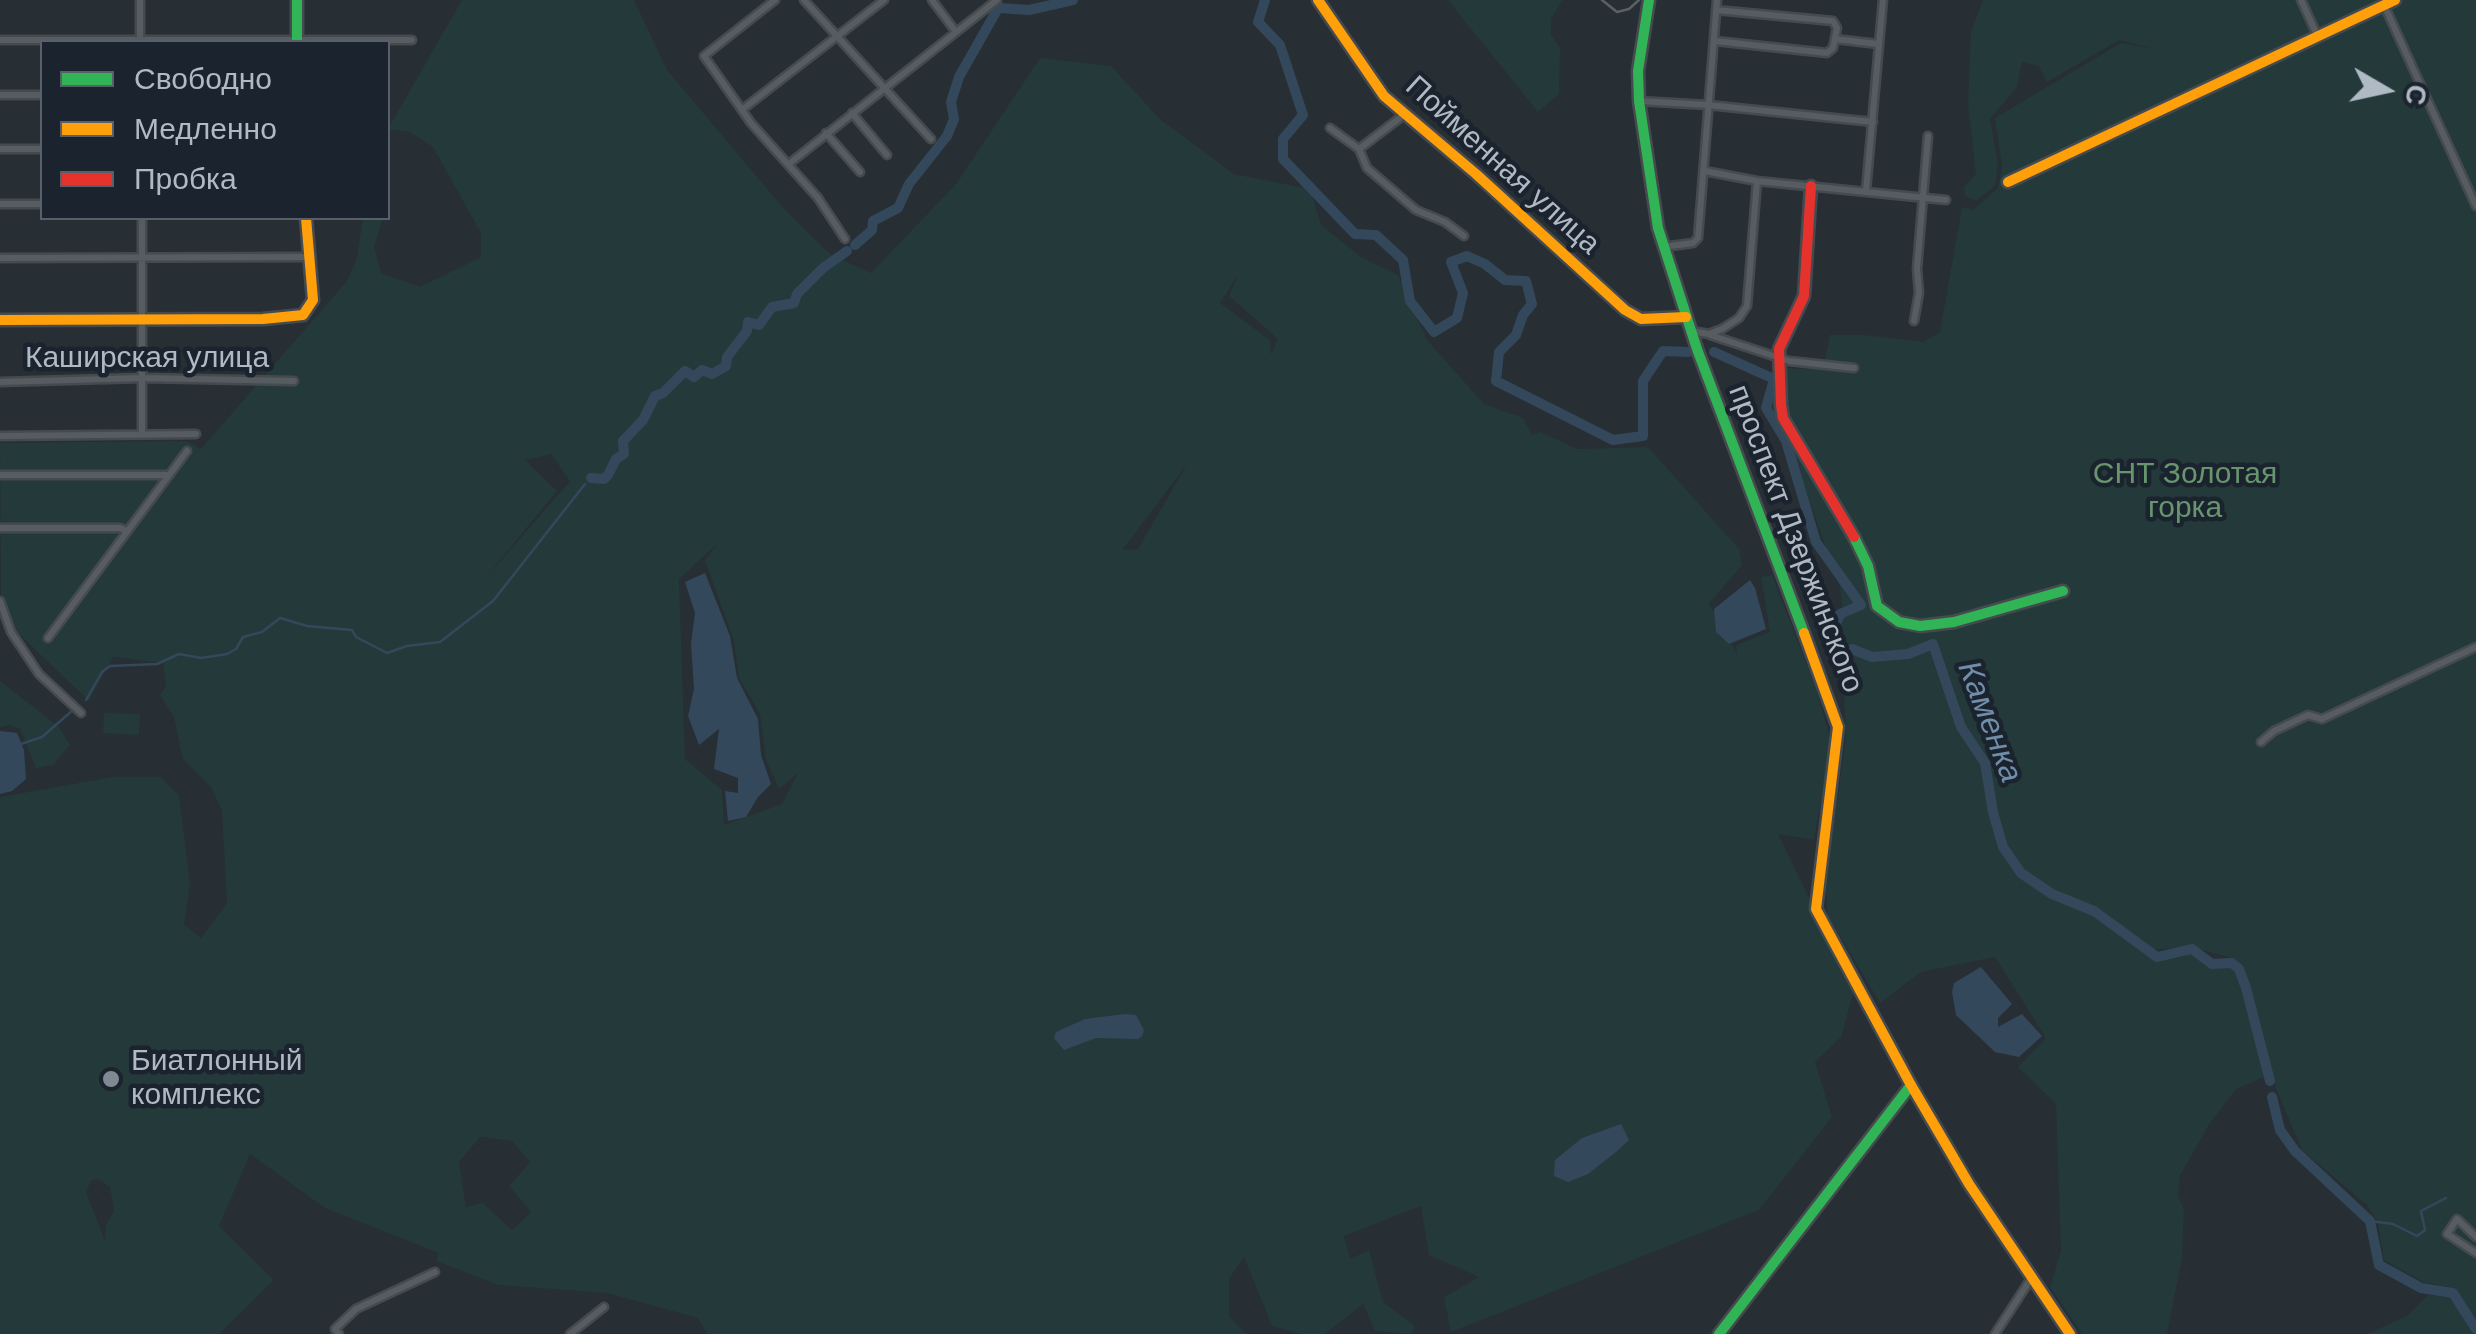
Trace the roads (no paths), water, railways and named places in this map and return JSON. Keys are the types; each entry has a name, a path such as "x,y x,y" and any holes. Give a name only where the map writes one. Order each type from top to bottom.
{"street":[{"path":"140,0 140,40"},
{"path":"297,40 298,0"},
{"path":"775,0 704,56 751,123 790,163 845,239"},
{"path":"804,0 932,139"},
{"path":"743,109 884,0"},
{"path":"932,0 956,32"},
{"path":"790,163 997,0"},
{"name":"Пойменная улица","path":"1318,0 1384,96 1634,317 1686,317"},
{"name":"проспект Дзержинского","path":"1650,0 1638,71 1639,101 1644,154 1663,246 1691,332 1838,727 1816,910 1910,1086 1969,1184 2070,1334"},
{"path":"1663,246 1692,243 1698,238 1717,0"},
{"path":"1866,191 1883,0"},
{"path":"2301,0 2318,36"},
{"path":"2008,182 2390,3 2476,206"},
{"path":"1715,41 1827,53 1836,39 1837,25 1833,21 1716,10"},
{"path":"1836,39 1878,44"},
{"path":"0,40 40,40"},
{"path":"390,40 412,40"},
{"path":"0,95 40,95"},
{"path":"1639,101 1708,104 1873,122"},
{"path":"852,113 887,155"},
{"path":"1359,149 1405,114"},
{"path":"1330,128 1359,149 1367,168 1416,210 1464,236"},
{"path":"826,133 860,172"},
{"path":"1914,321 1928,136"},
{"path":"0,149 40,149"},
{"path":"1704,171 1946,200"},
{"path":"1709,334 1739,318 1750,297 1757,180"},
{"path":"1812,186 1808,279 1800,309 1779,348 1783,418 1844,517 1868,566 1878,606 1899,622 1920,626 1954,622 2063,591"},
{"path":"0,204 40,204"},
{"path":"142,220 142,435"},
{"path":"0,320 262,319 303,315 314,300 306,220"},
{"path":"0,258 309,258"},
{"path":"1691,332 1709,334 1789,361 1854,368"},
{"name":"Каширская улица","path":"0,382 144,378 294,381"},
{"path":"0,436 196,434"},
{"path":"48,638 187,451"},
{"path":"0,476 169,475"},
{"path":"0,528 126,531"},
{"path":"0,601 12,632 39,674 81,713"},
{"path":"2261,742 2274,730 2308,715 2322,718 2476,647"},
{"path":"1719,1334 1910,1086"},
{"path":"2476,1237 2457,1219 2447,1234 2476,1253"},
{"path":"334,1332 356,1309 435,1272"},
{"path":"1995,1334 2032,1277"},
{"path":"570,1334 604,1307"}],"water":[{"path":"705,573 730,636 737,678 758,719 761,755 771,784 746,817 728,821 725,791 738,793 738,778 714,769 719,729 699,745 688,716 694,689 691,643 695,613 685,582"},
{"path":"1750,580 1766,629 1729,644 1716,632 1714,609"},
{"path":"0,731 17,733 24,750 26,779 12,791 0,794"},
{"path":"1981,967 2012,1004 1998,1018 1998,1027 2022,1014 2042,1036 2019,1057 1995,1052 1956,1015 1954,983"},
{"path":"1136,1015 1144,1030 1138,1039 1096,1038 1064,1050 1054,1038 1056,1032 1085,1019"},
{"path":"1621,1124 1629,1140 1588,1174 1568,1182 1554,1176 1555,1160 1582,1138"}],"waterway":[{"path":"1000,8 1029,10 1073,0"},
{"name":"Каменка","path":"1265,0 1258,22 1280,45 1303,115 1283,139 1283,159 1355,234 1376,235 1403,260 1410,301 1434,332 1457,318 1463,293 1451,262 1467,256 1505,280 1526,281 1532,304 1516,335 1499,352 1496,381 1613,440 1643,436 1643,381 1663,351 1688,352"},
{"path":"855,245 872,230 873,221 898,208 909,184 947,136 954,119 951,102 959,77 997,10"},
{"path":"591,478 604,479 608,475 616,459 624,454 623,441 643,420 655,396 685,371 694,377 702,370 712,374 726,366 727,357 747,331 748,322 759,325 772,307 794,303 797,294 823,268 847,251"},
{"name":"Каменка","path":"1714,352 1774,379 1766,408 1786,441 1816,542 1861,605 1840,614 1829,640 1831,655 1852,649 1872,657 1908,654 1933,644 1961,727 1985,763 2003,847 2021,873 2052,894 2094,911 2157,957 2192,949 2212,964 2232,963 2239,969 2246,988 2270,1081"},
{"path":"86,700 102,672 110,666 157,664 179,654 201,658 227,654 236,649 243,637 262,632 280,618 307,626 352,630 356,637 387,653 440,642 493,601 585,484"},
{"path":"21,744 42,737 73,710"},
{"name":"Каменка","path":"2272,1097 2280,1130 2295,1151 2370,1221 2379,1265 2421,1288 2453,1293 2476,1329"},
{"path":"2370,1221 2393,1224 2417,1236 2425,1230 2421,1211 2446,1198"}],"tram line":[{"path":"1602,0 1617,12 1629,9 1639,0"}],"place":[{"name":"Биатлонный комплекс","path":"111,1079"}],"park label":[{"name":"СНТ Золотая горка","path":"2185,492"}]}
